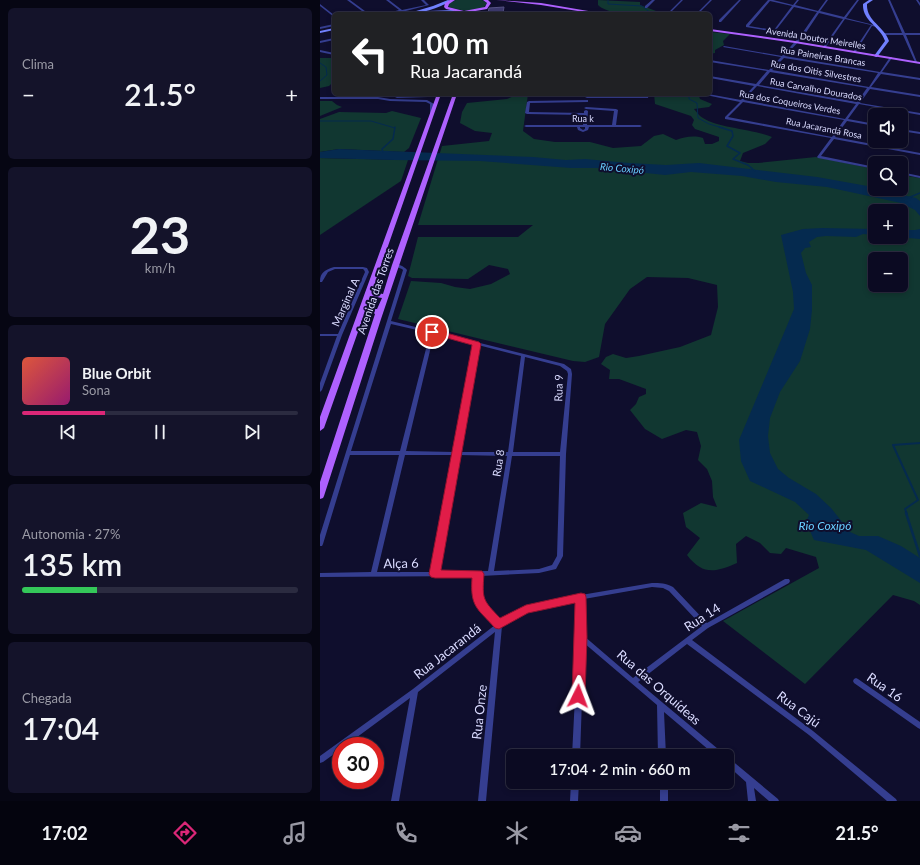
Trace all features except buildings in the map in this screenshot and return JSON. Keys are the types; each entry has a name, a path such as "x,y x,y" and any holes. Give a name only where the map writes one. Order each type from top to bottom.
{"main road":[{"path":"482,12 489,4 485,0"},
{"path":"498,0 533,3 591,12"},
{"path":"451,1 446,7 454,12"},
{"path":"470,12 508,3 533,3"},
{"name":"Avenida Doutor Meirelles","path":"712,30 795,42 918,63"},
{"name":"Avenida das Torres","path":"320,428 438,96"},
{"name":"Avenida das Torres","path":"320,496 395,265 449,112 453,96"},
{"path":"368,294 386,296"},
{"path":"362,310 374,310 379,314"}],"street":[{"path":"348,0 365,12"},
{"path":"387,0 402,11"},
{"path":"397,12 428,5 422,0"},
{"path":"646,7 654,0"},
{"path":"670,12 682,0"},
{"path":"699,12 711,0"},
{"path":"720,21 740,0"},
{"path":"802,36 747,26 769,0 871,26 877,26"},
{"path":"775,30 798,0"},
{"path":"741,101 802,36 828,0"},
{"path":"824,47 858,0"},
{"path":"871,0 865,4 864,9 867,15 884,34 887,41 876,56"},
{"path":"889,0 918,63"},
{"path":"918,0 920,5"},
{"path":"415,12 451,1"},
{"path":"320,5 332,14"},
{"path":"320,28 332,25"},
{"path":"854,52 871,26"},
{"path":"320,32 332,29"},
{"path":"884,34 920,34"},
{"path":"320,42 332,39"},
{"name":"Rua Paineiras Brancas","path":"724,47 920,79"},
{"path":"320,51 332,53"},
{"path":"868,167 819,157 891,58"},
{"name":"Rua dos Oitis Silvestres","path":"712,61 920,96"},
{"name":"Rua Carvalho Dourados","path":"712,77 920,114"},
{"path":"320,98 428,96"},
{"path":"586,114 527,113 529,102 618,96"},
{"name":"Rua dos Coqueiros Verdes","path":"712,96 868,124"},
{"path":"586,126 587,97"},
{"path":"378,98 390,100 427,101 432,104 432,114"},
{"name":"Rua Jacarandá Rosa","path":"741,101 726,118 920,154"},
{"path":"586,108 616,110 614,126"},
{"name":"Rua k","path":"526,126 578,126 579,129 583,131 587,129 586,126 640,126"},
{"path":"908,131 920,133"},
{"path":"908,174 920,177"},
{"path":"320,544 405,270 395,265"},
{"name":"Marginal A","path":"320,281 326,271 334,268 363,268 368,272 340,335 320,390"},
{"name":"Rua 9","path":"389,322 562,365 569,370 570,374 563,454 560,556 554,567"},
{"path":"373,575 432,332"},
{"path":"320,335 340,335"},
{"path":"435,574 476,344"},
{"name":"Rua 8","path":"492,573 523,356"},
{"path":"348,453 563,454"},
{"name":"Alça 6","path":"320,575 478,574 539,571 554,567"},
{"path":"478,574 477,594 480,604 499,625"},
{"name":"Rua 14","path":"634,681 706,626 788,581"},
{"name":"Rua Jacarandá","path":"321,762 499,625 526,610 581,597 652,585 664,586 673,591 706,626"},
{"path":"576,749 581,637 581,597"},
{"name":"Rua Onze","path":"482,801 499,625"},
{"name":"Rua das Orquídeas","path":"581,637 713,749"},
{"name":"Rua Cajú","path":"687,640 811,733 893,801"},
{"name":"Rua 16","path":"856,681 920,726"},
{"path":"396,801 415,691"},
{"path":"660,704 662,749"},
{"path":"734,767 775,801"},
{"path":"750,781 752,801"},
{"path":"574,801 575,789"},
{"path":"664,789 664,801"}],"green space":[{"path":"456,0 482,0 487,3 480,9 470,11 449,7 448,4"},
{"path":"598,0 640,2 640,5 657,12 614,12 603,9 598,5"},
{"path":"712,32 730,34 723,41 724,45 715,50 715,53 712,54"},
{"path":"320,58 332,58 332,83 329,86 320,88"},
{"path":"514,96 528,96 523,131 534,139 555,142 590,142 613,148 641,146 654,136 663,134 676,140 689,137 699,137 703,138 705,144 712,144 719,141 719,137 695,129 692,125 694,120 691,116 655,104 654,96 699,96 700,99 712,104 709,107 694,109 703,118 717,124 772,137 765,144 743,153 740,161 758,163 816,157 868,168 868,196 908,196 908,176 920,178 920,605 914,601 893,595 805,684 723,621 819,568 816,557 786,548 781,554 770,553 760,543 746,536 736,544 737,563 716,570 710,570 704,569 693,562 687,555 700,538 686,527 683,513 701,503 717,507 713,497 712,481 707,469 698,460 701,446 697,432 686,430 662,439 645,429 630,410 636,404 639,397 646,394 646,389 619,379 609,379 610,370 601,364 606,357 613,354 626,358 639,356 680,347 711,335 718,307 717,285 688,278 647,277 630,289 605,324 599,357 585,362 573,361 398,319 411,281 441,283 470,289 491,284 510,274 508,269 489,265 468,279 412,278 408,276 418,237 518,237 533,225 418,225 442,146 489,141 492,133 475,131 460,123 462,112 467,103 507,99"},
{"path":"320,101 332,101 342,107 320,116"},
{"path":"392,111 421,118 409,148 404,152 339,149 320,152 320,119 339,112 386,113"},
{"path":"320,158 408,160 401,181 320,235"}],"water":[{"name":"Rio Coxipó","path":"339,149 533,157 566,160 585,159 666,165 699,163 817,177 868,186 868,196 827,187 776,182 742,176 691,172 665,175 598,168 571,168 480,161 320,158 320,152"},
{"name":"Rio Coxipó","path":"869,196 907,196 916,198 920,201 920,216 915,210 908,206 908,204"},
{"name":"Rio Coxipó","path":"803,229 868,229 868,234 863,234 856,237 817,237 809,242 811,247 805,248 801,253 806,273 812,285 810,329 800,361 780,392 770,418 768,436 770,453 778,469 789,478 816,494 831,508 850,532 859,536 878,536 901,546 920,558 920,583 866,550 814,540 806,522 809,515 795,502 750,481 741,461 739,440 794,309 793,292 781,235"},
{"path":"920,229 920,239 908,238 908,230"}],"waterway":[{"path":"608,0 608,4 642,6 650,12"},
{"path":"320,63 326,67 327,75 320,81"},
{"path":"689,96 689,99 697,103 698,118 709,124 723,128"},
{"path":"320,121 371,121 395,128"},
{"path":"719,127 732,131 733,136 727,146 740,153 733,159 748,165 755,171"},
{"path":"383,152 382,149 393,139 395,128"},
{"path":"908,198 920,193"},
{"path":"907,514 905,509 918,500 893,445 920,443"},
{"path":"906,513 920,556"}],"route":[{"path":"432,332 476,344 435,574 478,574 477,594 480,604 499,625 526,610 581,597 581,637 578,696"}]}
